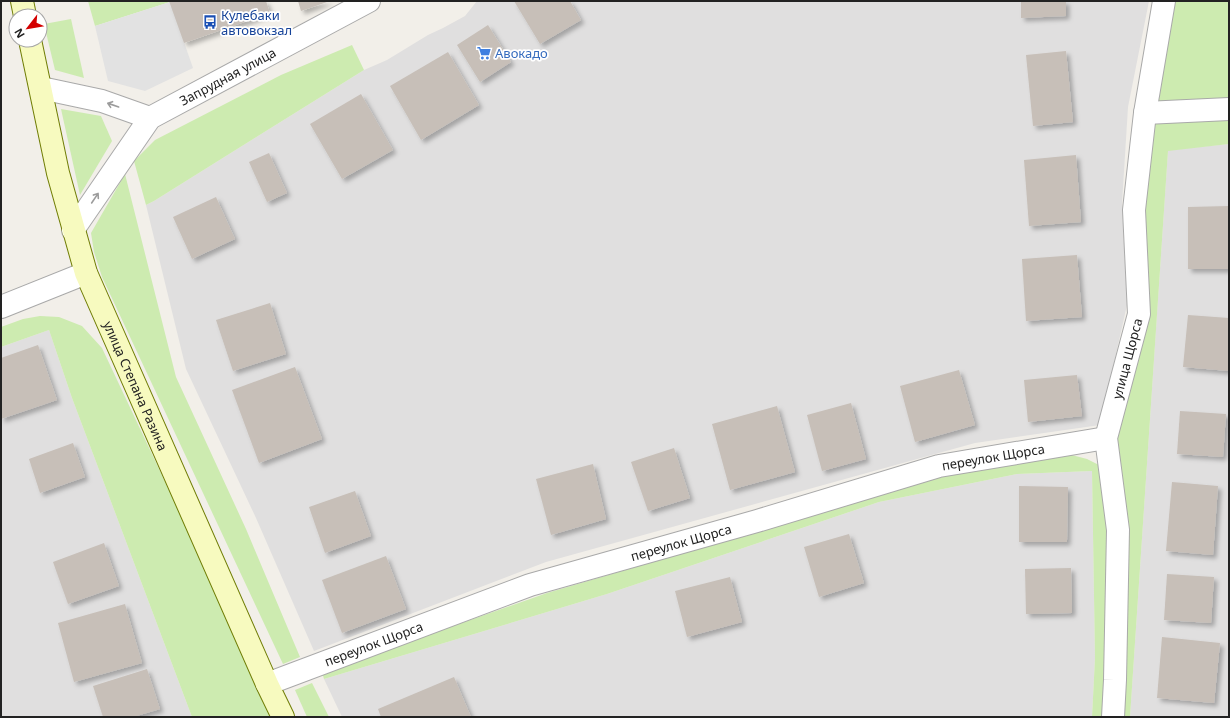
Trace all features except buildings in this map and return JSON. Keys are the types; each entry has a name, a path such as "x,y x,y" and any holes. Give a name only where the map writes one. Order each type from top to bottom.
{"main road":[{"name":"улица Степана Разина","path":"32,48 58,173 86,273 267,684 283,717"}],"street":[{"name":"Запрудная улица","path":"73,230 150,118 369,1"},
{"name":"улица Щорса","path":"1113,717 1118,530 1106,438 1139,314 1134,210 1145,113 1164,1"},
{"path":"40,88 102,101 150,118"},
{"path":"1145,113 1229,109"},
{"path":"1,306 86,273"},
{"name":"переулок Щорса","path":"267,684 530,585 757,521 939,466 1106,438"}],"shaded area":[{"path":"477,1 1149,1 1128,107 1122,203 1127,305 1100,425 975,443 546,562 314,651 256,518 186,369 146,205 364,70 387,60 428,35 465,16"},
{"path":"170,2 193,68 145,91 108,81 95,26"},
{"path":"1229,144 1229,717 1130,717 1168,150"},
{"path":"49,330 72,398 192,717 1,717 1,347"},
{"path":"1092,471 1095,658 1092,717 342,717 324,679 607,594 879,502 1017,474"}],"green space":[{"path":"88,1 169,1 170,2 95,26"},
{"path":"1173,1 1229,1 1229,100 1156,103"},
{"path":"71,19 84,78 55,70 48,41 48,23"},
{"path":"352,45 364,70 146,205 134,161 155,140 281,75"},
{"path":"61,109 101,116 112,141 80,195"},
{"path":"1229,118 1229,144 1168,151 1130,717 1121,717 1115,440 1153,121"},
{"path":"125,174 176,377 246,529 300,657 283,664 102,277 94,252 91,233"},
{"path":"40,316 59,317 82,326 102,348 276,717 192,717 72,398 49,330 1,347 1,327 23,319"},
{"path":"1064,453 1087,459 1101,466 1108,533 1105,686 1102,717 1092,717 1095,658 1092,471 1017,474 879,502 607,594 324,679 322,672 547,593 940,476"},
{"path":"312,683 329,717 307,717 295,690"}],"place":[{"name":"Кулебаки автовокзал","path":"210,22"},
{"name":"Авокадо","path":"484,53"}]}
